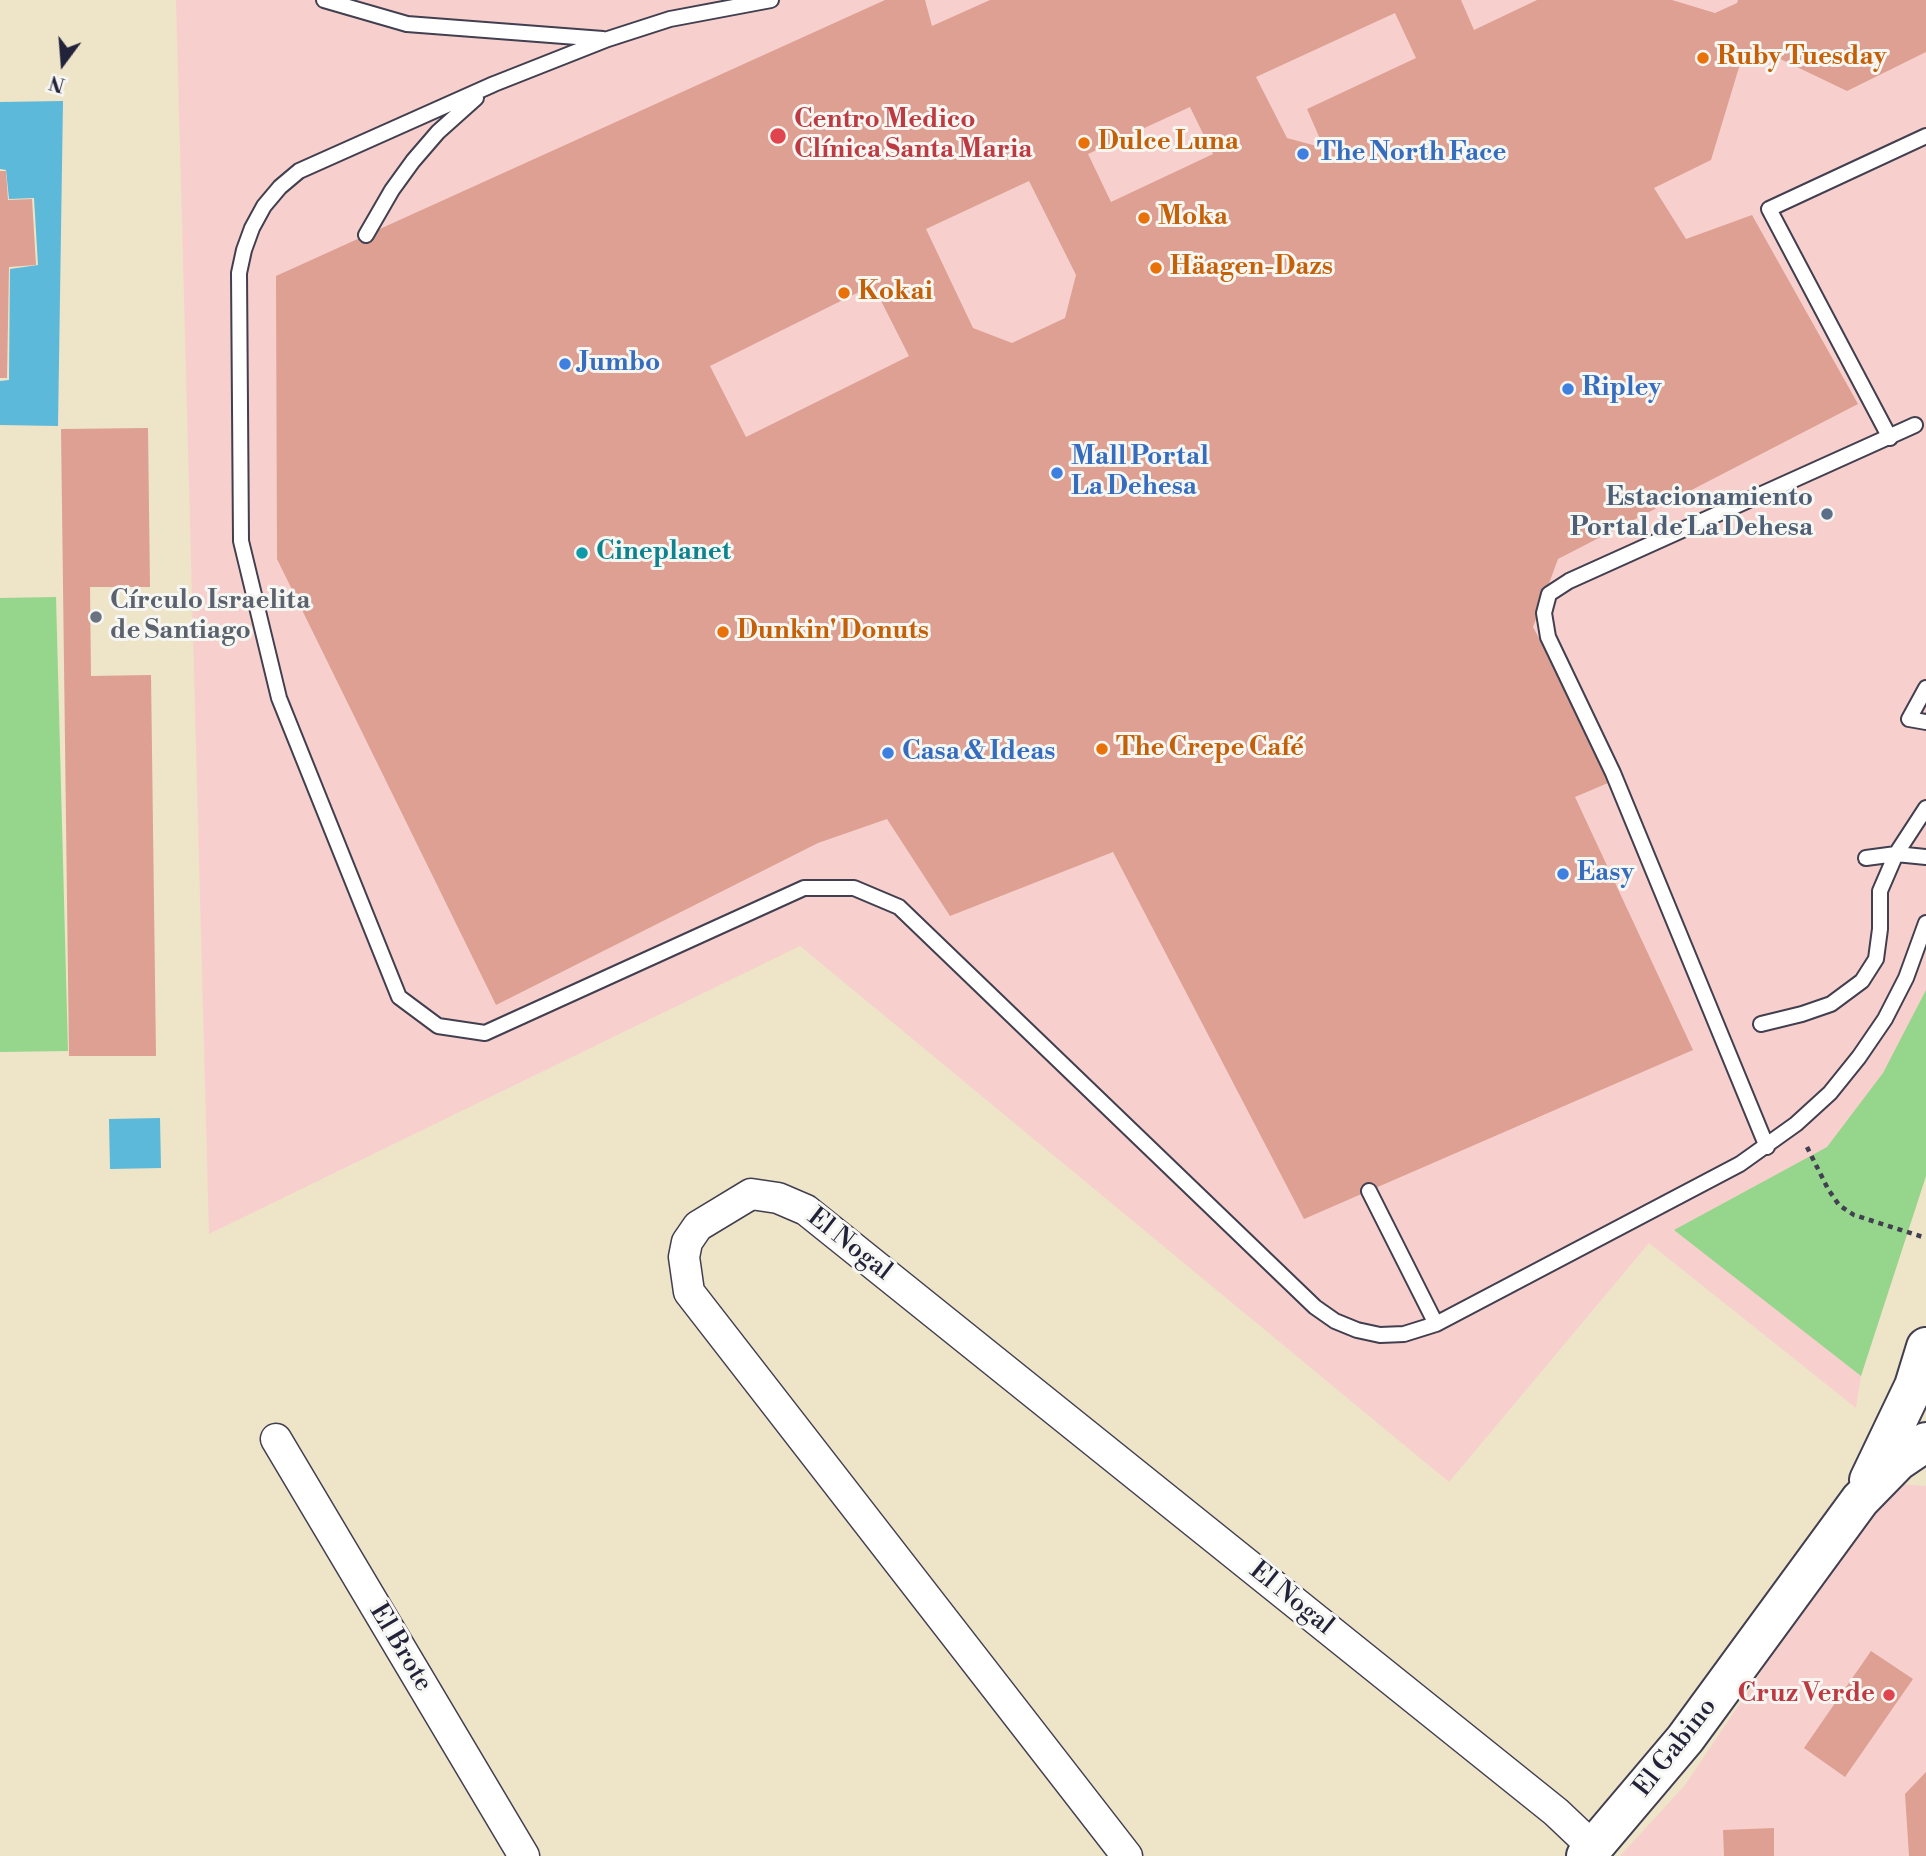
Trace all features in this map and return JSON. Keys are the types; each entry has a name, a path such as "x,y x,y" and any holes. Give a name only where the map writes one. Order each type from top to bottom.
{"main road":[{"name":"El Gabino","path":"1860,1500 1914,1386 1926,1347"},
{"name":"El Gabino","path":"1590,1852 1685,1739 1860,1500 1898,1461 1926,1442"}],"street":[{"name":"El Nogal","path":"1127,1856 689,1292 684,1257 687,1242 698,1226 751,1194 778,1198 806,1210 1556,1812 1590,1852"},
{"name":"El Brote","path":"276,1439 524,1856"}],"lane":[{"path":"324,0 407,24 608,39"},
{"path":"771,0 670,19 608,39 494,84 299,171 280,187 264,206 252,228 239,272 241,541 279,698 399,997 438,1026 485,1033 804,888 854,888 899,907 1315,1307 1335,1321 1357,1330 1380,1335 1404,1334 1436,1324 1731,1169 1796,1124 1830,1093 1859,1058 1885,1019 1906,978 1926,923"},
{"path":"366,235 392,190 413,161 438,132 494,84"},
{"path":"1890,438 1769,209 1926,136"},
{"path":"1767,1146 1613,773 1548,637 1544,613 1549,594 1569,581 1915,425"},
{"path":"1926,688 1909,719 1926,722"},
{"path":"1761,1024 1831,1004 1862,981 1876,958 1880,929 1880,891 1896,855 1926,808"},
{"path":"1866,858 1896,855 1926,857"},
{"path":"1368,1192 1436,1324"}],"path":[{"path":"1796,1124 1828,1189 1839,1205 1854,1215 1926,1238"}],"shaded area":[{"name":"Mall Portal La Dehesa","path":"176,0 1926,0 1926,1176 1861,1376 1856,1408 1649,1243 1449,1482 800,946 209,1234"},
{"path":"1888,1483 1926,1486 1926,1856 1620,1856 1685,1785"}],"green space":[{"path":"56,597 68,1051 0,1052 0,598"},
{"path":"1926,990 1926,1176 1861,1376 1674,1230 1827,1147 1883,1073"}],"water":[{"path":"63,101 58,426 0,425 0,381 9,380 10,269 38,265 34,198 9,199 6,170 0,169 0,102"},
{"path":"160,1118 161,1168 110,1169 109,1119"}],"building":[{"path":"885,0 925,0 932,26 990,0 1461,0 1474,30 1537,0 1672,0 1715,13 1737,3 1738,0 1926,0 1926,52 1847,91 1772,55 1740,64 1711,160 1654,188 1686,239 1752,215 1858,404 1558,559 1533,627 1615,780 1575,797 1693,1050 1304,1219 1113,852 950,916 887,819 818,843 496,1005 277,559 276,276","holes":["1395,13 1416,58 1307,109 1324,148 1287,138 1256,77","1190,107 1213,154 1111,202 1088,154","1029,181 1076,275 1065,318 1012,343 973,328 926,229","873,285 909,356 746,437 710,366"]},
{"path":"0,171 6,171 8,200 32,199 36,265 9,267 7,378 0,378"},
{"path":"148,428 150,587 90,587 91,676 151,675 156,1056 69,1056 61,429"},
{"path":"1871,1651 1913,1679 1845,1777 1804,1748"},
{"path":"1926,1772 1926,1856 1909,1856 1905,1794"},
{"path":"1774,1828 1774,1856 1724,1856 1723,1830"}],"place":[{"name":"Ruby Tuesday","path":"1703,58"},
{"name":"Centro Medico Clínica Santa Maria","path":"778,136"},
{"name":"Dulce Luna","path":"1084,143"},
{"name":"The North Face","path":"1303,154"},
{"name":"Moka","path":"1144,218"},
{"name":"Häagen-Dazs","path":"1156,268"},
{"name":"Kokai","path":"844,293"},
{"name":"Jumbo","path":"565,364"},
{"name":"Ripley","path":"1568,389"},
{"name":"Mall Portal La Dehesa","path":"1057,473"},
{"name":"Estacionamiento Portal de La Dehesa","path":"1827,514"},
{"name":"Cineplanet","path":"582,553"},
{"name":"Círculo Israelita de Santiago","path":"96,617"},
{"name":"Dunkin' Donuts","path":"723,632"},
{"name":"The Crepe Café","path":"1102,749"},
{"name":"Casa & Ideas","path":"888,753"},
{"name":"Easy","path":"1563,874"},
{"name":"Cruz Verde","path":"1889,1695"}]}
